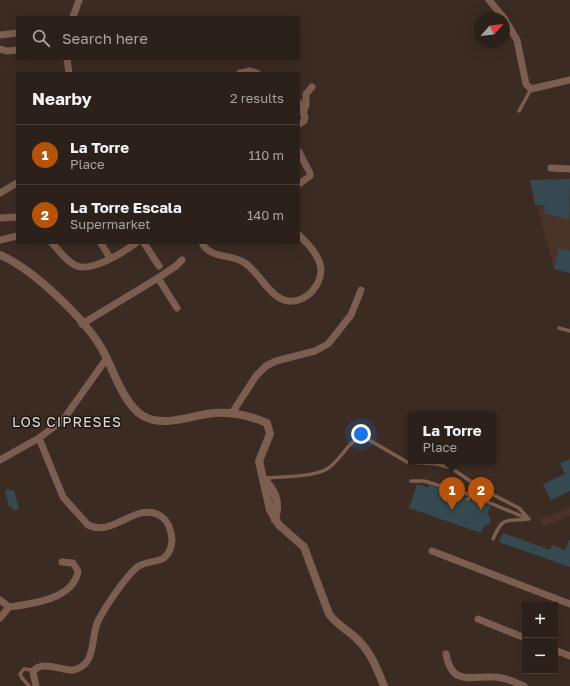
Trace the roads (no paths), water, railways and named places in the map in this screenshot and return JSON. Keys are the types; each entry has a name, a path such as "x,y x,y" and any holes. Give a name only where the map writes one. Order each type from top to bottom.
{"street":[{"path":"73,16 79,0"},
{"path":"489,0 504,18 516,37 524,80 531,89 570,80"},
{"path":"0,35 16,33"},
{"path":"0,50 16,50"},
{"path":"67,60 69,72"},
{"path":"300,123 304,119 306,94 312,87"},
{"path":"300,106 304,113"},
{"path":"300,154 310,173 310,176 300,183"},
{"path":"551,168 570,169"},
{"path":"0,193 16,184"},
{"path":"0,218 16,216"},
{"path":"203,244 205,248 211,252 245,263 273,292 285,300 293,300 310,293 318,282 321,270 319,260 300,235"},
{"path":"0,240 16,236"},
{"path":"53,244 71,263 80,267 94,265 134,244"},
{"path":"102,244 110,258"},
{"path":"145,244 159,266"},
{"path":"0,255 39,279 82,324 96,341 105,361 133,408 142,416 165,422 214,413 232,413 255,418 267,423 270,431 267,442 260,455 261,468 267,500 275,520 304,547 329,614 335,622 366,648 384,686"},
{"path":"82,324 158,278 182,260"},
{"path":"158,278 177,308"},
{"path":"232,413 256,376 266,366 276,361 315,351 328,344 351,316 361,290"},
{"path":"0,460 39,438 63,420 105,361"},
{"path":"36,686 33,676 34,670 44,666 68,670 79,669 90,658 98,622 120,589 136,568 142,564 160,561 168,555 172,544 171,532 164,519 153,512 142,512 104,527 94,528 88,525 63,497 39,438"},
{"path":"432,551 570,604"},
{"path":"0,618 9,607 50,598 68,589 76,578 78,571 73,563 62,562"},
{"path":"0,600 9,607"},
{"path":"478,619 522,637"},
{"path":"558,651 570,656"},
{"path":"446,654 450,669 459,677 471,679 498,677 524,686"}],"lane":[{"path":"519,111 531,89"},
{"path":"559,328 570,332"},
{"path":"263,478 319,472 337,461 355,440 364,437 408,462"},
{"path":"437,464 451,468 482,489 519,508 529,519"},
{"path":"411,481 424,481 529,519"},
{"path":"493,539 500,523 504,521 529,519"},
{"path":"30,686 20,677 20,674 24,669 34,670"}],"place":[{"name":"La Torre","path":"452,510"},
{"name":"La Torre Escala","path":"481,510"}],"district":[{"name":"LOS CIPRESES","path":"67,421"}]}
